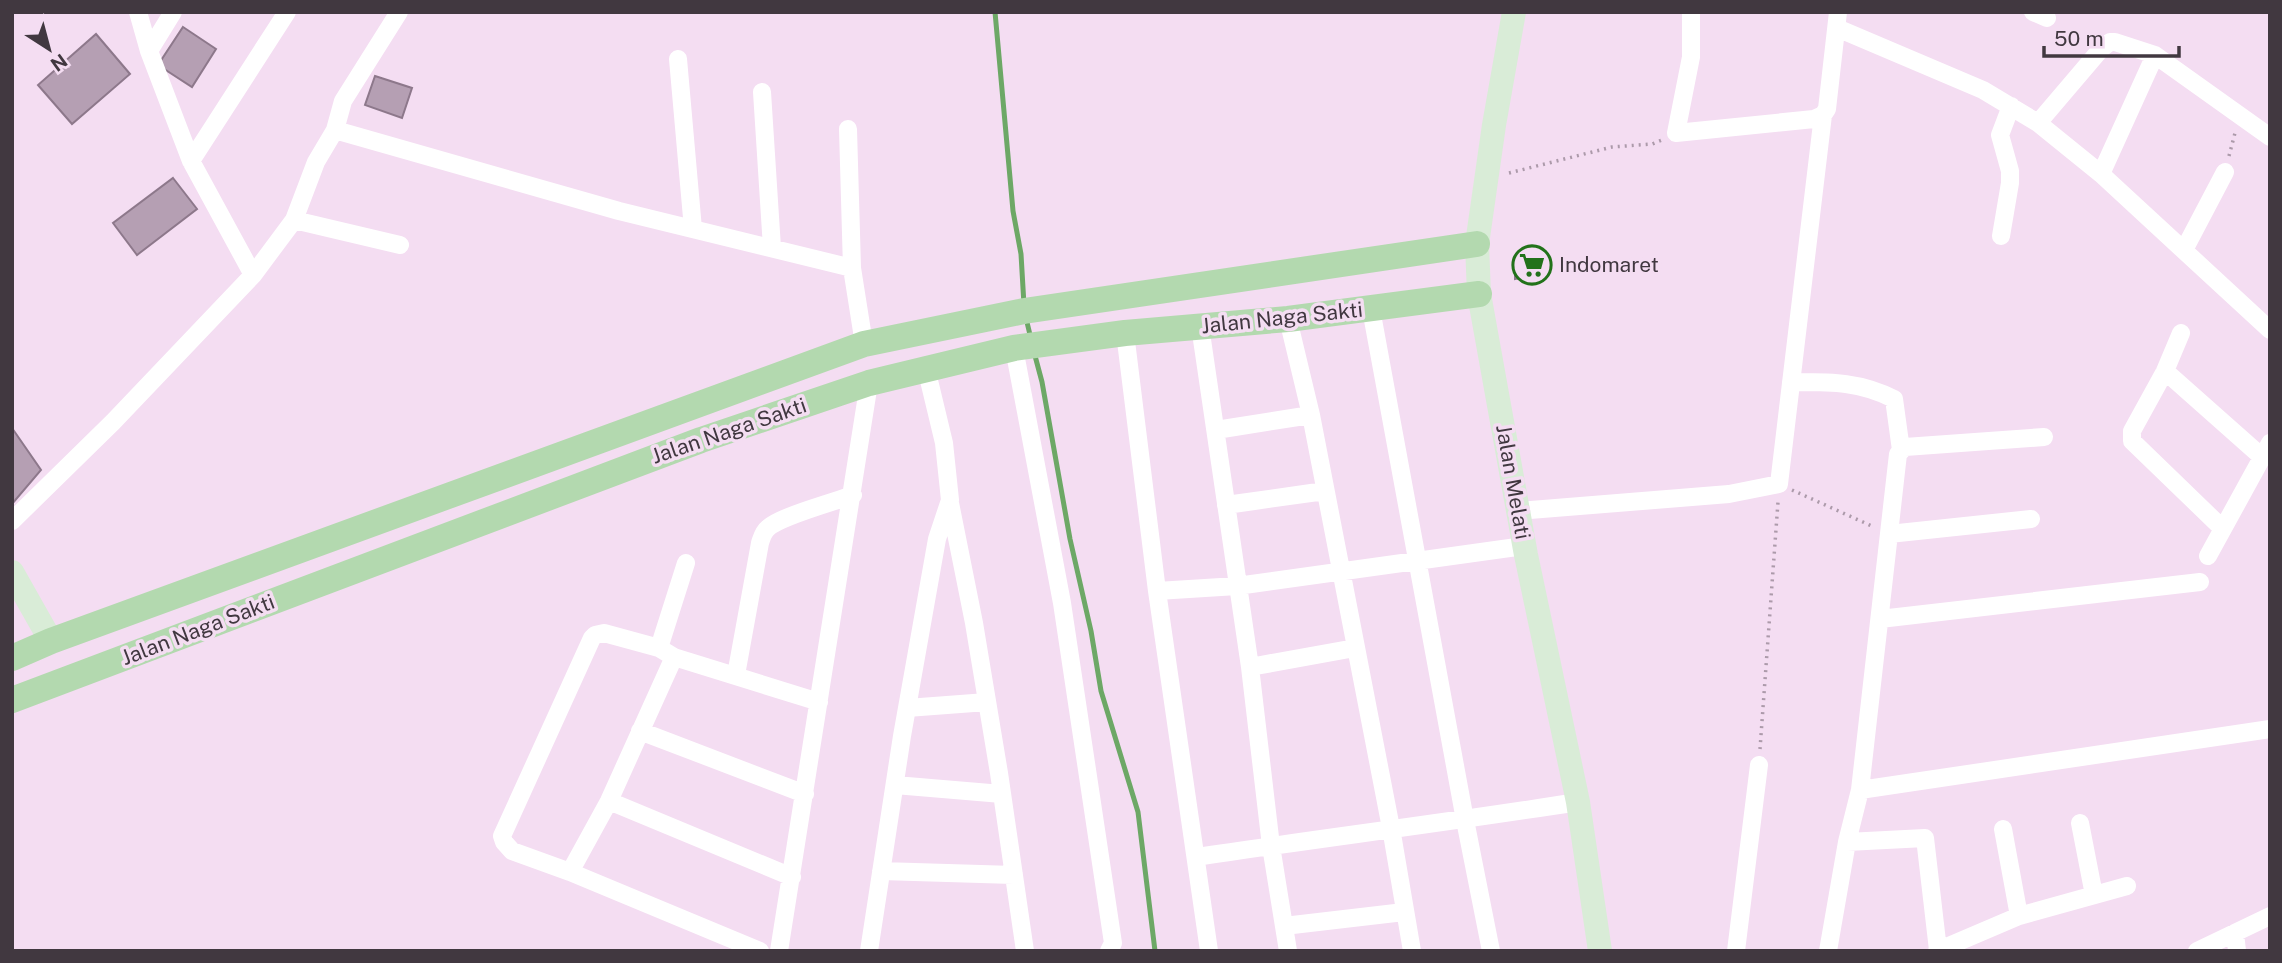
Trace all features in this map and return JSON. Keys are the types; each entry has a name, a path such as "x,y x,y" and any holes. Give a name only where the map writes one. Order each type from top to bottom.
{"main road":[{"name":"Jalan Melati","path":"1514,12 1477,244 1479,294 1524,546 1578,802 1600,951"},
{"name":"Jalan Naga Sakti","path":"12,658 51,641 864,344 1024,311 1477,244"},
{"name":"Jalan Naga Sakti","path":"12,700 701,440 869,383 1014,348 1125,333 1288,320 1479,294"},
{"path":"356,529 362,555 370,565"},
{"path":"12,572 51,641"}],"street":[{"path":"138,12 149,51 191,161 253,275"},
{"path":"149,51 173,12"},
{"path":"191,161 287,12"},
{"path":"12,521 113,422 253,275 295,220 316,162 335,130 343,101 399,12"},
{"path":"1691,12 1691,57 1676,133 1814,119 1823,115"},
{"path":"1519,511 1729,494 1779,484 1823,115 1827,109 1838,20 1983,90 2038,123 2101,174 2270,330"},
{"path":"2038,123 2105,45 2115,42 2155,55 2270,137"},
{"path":"2101,174 2155,55"},
{"path":"678,59 693,229"},
{"path":"762,92 772,248"},
{"path":"2001,236 2010,171 2000,135 2011,106"},
{"path":"848,129 852,268 864,344"},
{"path":"335,130 619,211 852,268"},
{"path":"2184,250 2225,172"},
{"path":"295,220 400,245"},
{"path":"1371,309 1491,951"},
{"path":"1288,320 1311,415 1391,828 1412,951"},
{"path":"1199,326 1250,667 1271,846 1288,951"},
{"path":"1125,333 1157,591 1209,951"},
{"path":"2181,333 2165,371 2132,431 2132,441 2223,529"},
{"path":"1014,348 1062,603 1112,943 1109,951"},
{"path":"926,368 944,443 950,500 987,702 1025,951"},
{"path":"2165,371 2266,450 2208,556"},
{"path":"1791,382 1846,383 1878,390 1894,399 1901,450 1897,458 1860,790 1847,842 1828,951"},
{"path":"779,951 869,383"},
{"path":"1216,430 1311,415"},
{"path":"1901,450 1905,447 2044,437"},
{"path":"1226,505 1325,491"},
{"path":"736,675 760,543 765,531 770,526 853,495"},
{"path":"869,951 937,539 950,500"},
{"path":"1889,534 2031,519"},
{"path":"1157,591 1237,586 1524,546"},
{"path":"570,872 609,800 640,731 666,652 685,563"},
{"path":"1880,619 2200,582"},
{"path":"760,951 570,872 512,851 502,836 592,638 604,633 819,702"},
{"path":"1250,667 1355,648"},
{"path":"907,708 987,702"},
{"path":"1860,790 2270,729"},
{"path":"640,731 805,794"},
{"path":"1736,951 1759,765"},
{"path":"895,785 1002,794"},
{"path":"609,800 792,877"},
{"path":"1196,857 1578,802"},
{"path":"2080,824 2094,895"},
{"path":"2003,829 2019,916"},
{"path":"1847,842 1924,838 1937,951 2019,916 2127,886"},
{"path":"881,871 1014,875"},
{"path":"1284,926 1404,912"},
{"path":"2197,951 2236,942 2270,916"}],"path":[{"path":"2225,172 2240,114"},
{"path":"1486,178 1612,147 1652,144 1676,133"},
{"path":"1759,765 1779,484 1889,534"}],"building":[{"path":"183,27 216,49 192,87 158,65"},
{"path":"96,34 130,74 72,124 38,85"},
{"path":"375,76 412,88 402,118 365,105"},
{"path":"173,178 197,209 137,255 113,223"},
{"name":"Indomaret","path":"1546,252 1550,272 1515,279 1515,259"},
{"path":"12,428 41,470 12,504"}],"waterway":[{"path":"995,12 1024,305"},
{"path":"1026,318 1031,339"},
{"path":"1034,352 1101,691 1138,812 1155,951"}],"place":[{"name":"Indomaret","path":"1532,265"}]}
